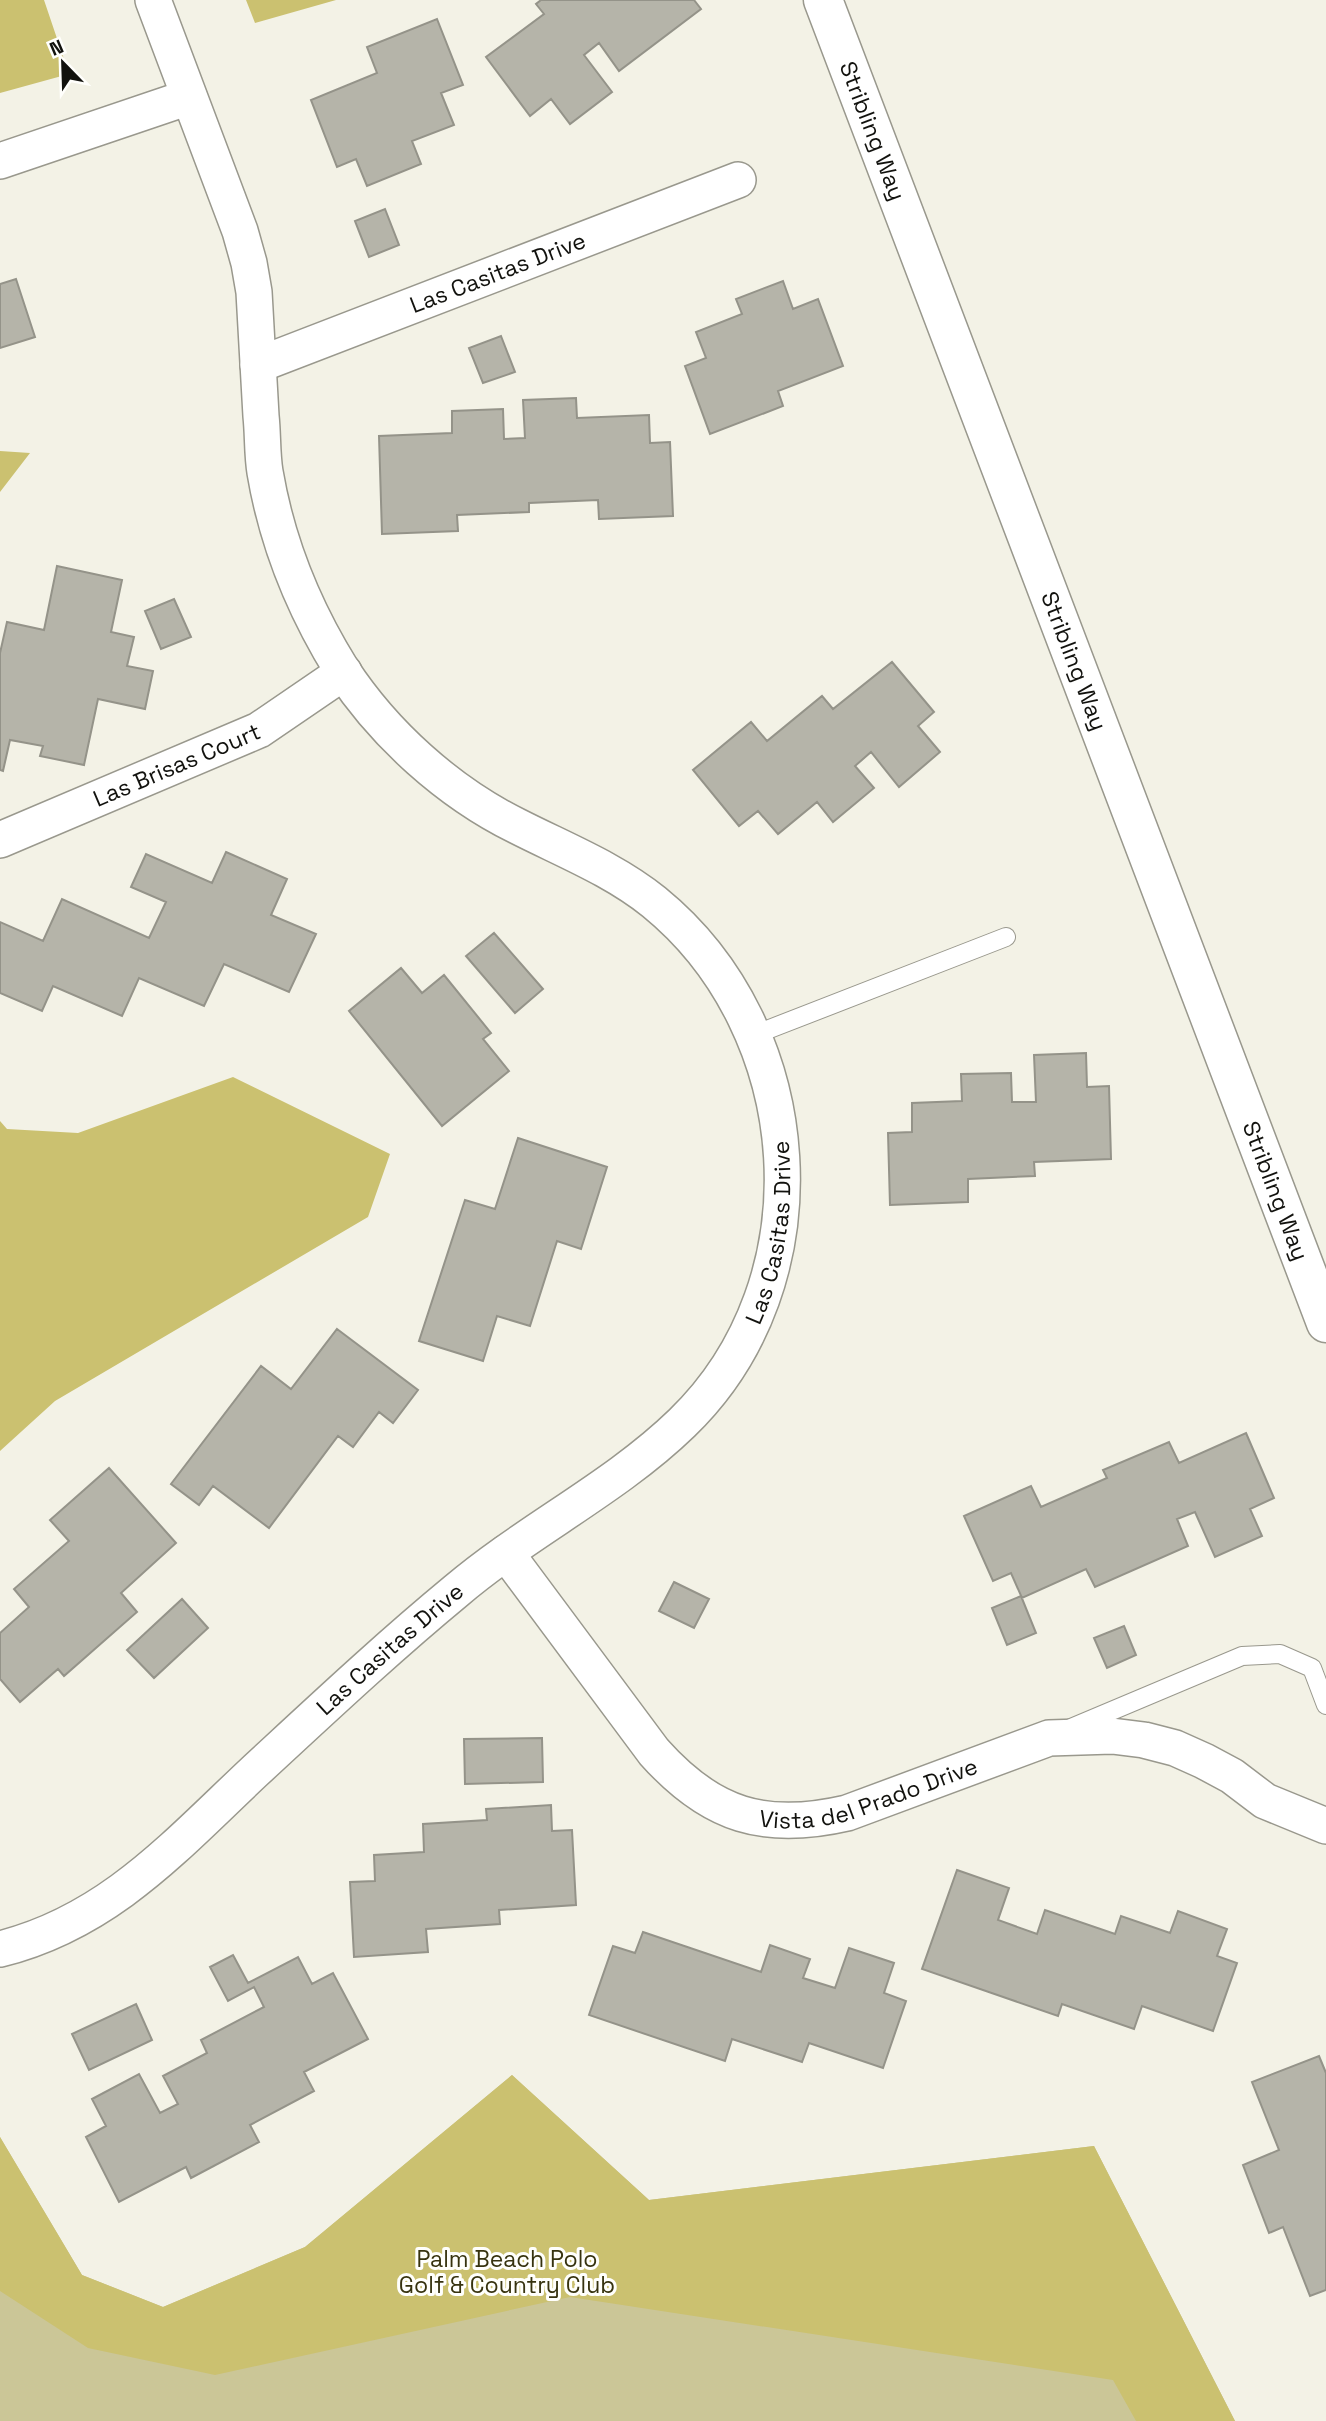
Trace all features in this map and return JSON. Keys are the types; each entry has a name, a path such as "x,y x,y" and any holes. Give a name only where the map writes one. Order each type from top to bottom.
{"street":[{"name":"Las Casitas Drive","path":"0,1949 33,1940 86,1916 135,1883 391,1645 506,1553 643,1458 687,1419 739,1348 763,1294 778,1238 783,1178 774,1091 754,1035 727,983 691,937 654,902 605,868 484,808 429,768 380,720 344,672 304,602 280,538 265,469 249,263 240,231 153,0"},
{"name":"Stribling Way","path":"823,0 1326,1323"},
{"path":"0,161 189,97"},
{"name":"Las Casitas Drive","path":"258,365 738,180"},
{"name":"Las Brisas Court","path":"0,840 259,730 344,672"},
{"name":"Vista del Prado Drive","path":"506,1553 654,1752 675,1775 699,1794 726,1809 755,1818 786,1822 817,1820 847,1813 1049,1738 1080,1735 1144,1740 1175,1748 1232,1776 1265,1801 1326,1826"}],"lane":[{"path":"754,1035 1006,937"},
{"path":"1049,1738 1241,1657 1280,1654 1312,1668 1326,1705"}],"green space":[{"name":"Palm Beach Polo Golf & Country Club","path":"512,2075 649,2200 1094,2146 1235,2421 0,2421 0,2137 82,2275 163,2307 305,2247"}],"shaded area":[{"path":"0,0 44,0 69,74 0,93"},
{"path":"246,0 336,0 255,23"},
{"path":"0,451 30,453 0,492"},
{"path":"233,1077 390,1154 368,1217 55,1401 0,1451 0,1121 7,1129 78,1133"},
{"name":"Palm Beach Polo Golf & Country Club","path":"512,2075 649,2200 1094,2146 1235,2421 1136,2421 1113,2380 570,2297 215,2375 88,2348 0,2291 0,2137 82,2275 163,2307 305,2247"}],"building":[{"path":"541,0 694,0 701,9 619,71 599,43 584,55 612,92 570,124 551,99 530,116 486,57 544,14 536,4"},
{"path":"437,19 463,85 441,93 454,125 412,141 421,164 367,186 356,159 337,167 311,100 377,73 367,47"},
{"path":"385,209 399,245 369,257 355,221"},
{"path":"16,279 35,337 0,348 0,284"},
{"path":"783,281 793,309 818,299 843,366 778,391 783,406 710,434 685,366 706,358 696,332 742,314 736,299"},
{"path":"501,336 515,372 483,383 469,348"},
{"path":"576,398 577,418 649,415 650,443 670,442 673,516 599,519 598,500 529,503 529,512 457,515 458,531 382,534 379,436 452,433 452,411 503,409 504,439 525,438 523,400"},
{"path":"57,566 122,580 111,632 134,637 127,666 153,671 145,709 98,699 84,765 40,756 43,746 10,740 3,771 0,770 0,653 7,622 44,630"},
{"path":"174,599 191,637 161,649 145,611"},
{"path":"892,662 934,712 918,726 940,752 899,787 871,752 855,766 874,788 833,822 817,802 778,834 758,811 739,826 693,770 751,722 767,741 822,696 833,709"},
{"path":"226,852 287,879 271,915 316,934 289,992 224,964 204,1006 139,978 122,1016 53,986 42,1011 0,993 0,922 43,941 62,899 149,938 166,902 131,887 146,854 212,883"},
{"path":"494,933 543,989 515,1013 466,956"},
{"path":"401,968 422,993 444,975 491,1033 483,1039 509,1071 442,1126 349,1011"},
{"path":"1086,1053 1087,1087 1109,1086 1111,1159 1034,1162 1035,1176 968,1179 968,1202 890,1205 888,1133 912,1132 912,1103 962,1101 961,1074 1011,1073 1012,1102 1036,1102 1034,1055"},
{"path":"518,1138 607,1167 581,1249 557,1241 530,1326 497,1316 483,1361 419,1341 465,1200 495,1209"},
{"path":"337,1329 418,1390 393,1423 379,1412 353,1447 338,1436 269,1528 213,1486 199,1505 171,1484 261,1366 291,1389"},
{"path":"1246,1433 1274,1498 1250,1509 1262,1536 1215,1557 1195,1512 1177,1519 1188,1546 1095,1587 1086,1569 1022,1598 1011,1573 993,1581 964,1516 1031,1486 1041,1507 1107,1478 1103,1470 1169,1442 1179,1463"},
{"path":"109,1468 176,1543 121,1593 137,1612 64,1676 58,1669 20,1702 0,1679 0,1633 29,1607 14,1589 69,1541 50,1520"},
{"path":"674,1582 709,1599 694,1628 659,1611"},
{"path":"1021,1596 1036,1633 1007,1645 992,1608"},
{"path":"182,1599 208,1628 154,1678 127,1650"},
{"path":"1124,1626 1136,1655 1107,1668 1094,1638"},
{"path":"542,1738 543,1782 465,1784 464,1739"},
{"path":"551,1805 552,1831 572,1830 576,1905 499,1910 500,1924 426,1929 428,1952 354,1957 350,1882 375,1881 374,1855 424,1852 423,1824 487,1820 486,1809"},
{"path":"957,1870 1009,1888 998,1920 1037,1934 1045,1910 1115,1934 1121,1916 1170,1933 1178,1911 1227,1929 1217,1956 1237,1963 1213,2031 1142,2006 1134,2029 1062,2004 1058,2016 922,1969"},
{"path":"643,1932 761,1972 770,1945 810,1959 803,1978 835,1988 849,1948 894,1963 884,1993 906,2001 883,2068 809,2043 802,2062 732,2039 725,2061 589,2015 613,1946 635,1953"},
{"path":"233,1955 248,1983 298,1957 312,1984 333,1973 368,2039 304,2072 314,2091 250,2125 259,2142 191,2178 186,2167 119,2202 86,2137 106,2126 92,2099 139,2074 160,2113 178,2104 163,2076 207,2053 201,2040 264,2007 254,1987 228,2001 210,1967"},
{"path":"136,2004 152,2040 89,2070 72,2034"},
{"path":"1319,2056 1326,2073 1326,2290 1310,2296 1283,2227 1269,2233 1243,2165 1279,2150 1252,2082"}]}
